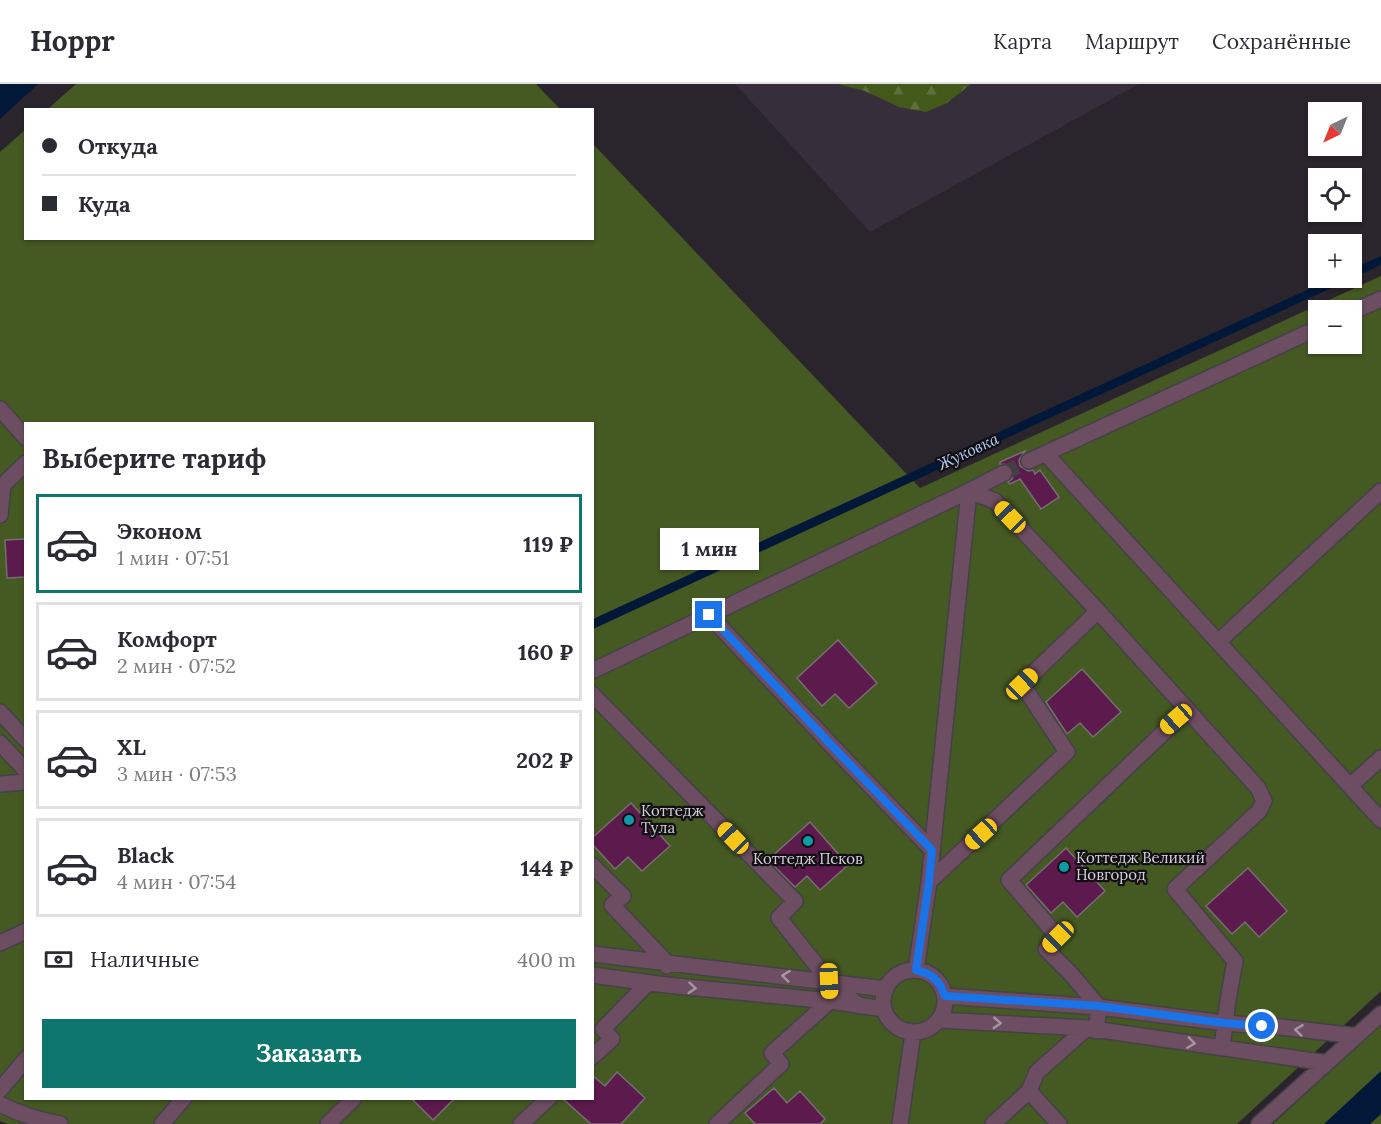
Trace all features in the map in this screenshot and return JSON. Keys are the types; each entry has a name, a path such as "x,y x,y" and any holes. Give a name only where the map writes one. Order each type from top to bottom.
{"street":[{"path":"1362,308 1381,299"},
{"path":"1029,461 1308,333"},
{"path":"0,409 24,436"},
{"path":"1046,454 1381,820"},
{"path":"0,515 3,485 24,465"},
{"path":"594,669 1004,473"},
{"path":"969,491 995,501 1258,788 1264,801 1258,811 1175,889 1235,961 1222,1047"},
{"path":"916,970 929,882 969,491"},
{"path":"1218,642 1381,491"},
{"path":"929,882 1067,752 1022,684 1098,611"},
{"path":"709,615 932,850"},
{"path":"594,696 795,902 779,918 829,981 859,1005"},
{"path":"1099,1006 1046,949 1058,937 1009,880 1187,710"},
{"path":"0,712 24,738"},
{"path":"0,743 24,769"},
{"path":"1350,786 1381,758"},
{"path":"0,784 24,782"},
{"path":"594,867 623,896 612,905 668,964 666,985"},
{"path":"0,943 24,932"},
{"path":"594,954 886,989"},
{"path":"916,970 935,978 945,996 945,1005 939,1020 932,1027 913,1032 895,1026 888,1018 884,1009 884,998 891,981 906,971 916,970"},
{"path":"594,975 666,985 830,1000 884,1009"},
{"path":"829,981 830,1000"},
{"path":"594,1056 612,1039 603,1029 648,982"},
{"path":"945,996 1099,1006 1224,1023 1357,1036"},
{"path":"717,1124 781,1064 772,1053 830,1000"},
{"path":"993,1124 1029,1091 1037,1072 1091,1030 1099,1006"},
{"path":"1259,1124 1381,1014"},
{"path":"939,1020 1091,1030 1328,1063"},
{"path":"899,1123 913,1032"},
{"path":"0,1090 24,1061"},
{"path":"1029,1091 1059,1124"},
{"path":"162,1124 182,1100"},
{"path":"328,1124 352,1100"},
{"path":"521,1124 547,1100"},
{"path":"0,1104 16,1112 60,1124"}],"shaded area":[{"path":"735,84 1139,84 870,232"}],"green space":[{"path":"76,84 536,84 559,108 49,108"},
{"path":"838,84 971,84 947,103 926,112 899,107 865,91"},
{"path":"24,131 24,240 594,240 594,145 920,488 1308,310 1308,354 1362,354 1362,300 1329,300 1355,288 1362,288 1362,285 1381,276 1381,991 1237,1124 8,1124 0,1121 0,152"},
{"path":"1381,1024 1381,1124 1273,1124"}],"water":[{"path":"0,84 38,84 0,119"},
{"path":"1381,256 1381,265 1362,274 1362,265"},
{"name":"Жуковка","path":"1311,288 1331,288 594,629 594,619"},
{"path":"1381,1071 1381,1114 1370,1124 1324,1124"}],"building":[{"path":"1025,451 1019,460 1020,466 1028,471 1033,470 1035,474 1040,470 1059,497 1041,509 1020,479 1010,484 1008,482 1014,474 1013,469 1009,465 1000,464"},
{"path":"24,539 24,577 7,578 5,540"},
{"path":"838,640 877,683 849,708 835,694 822,706 797,678"},
{"path":"1082,669 1121,712 1093,737 1080,723 1067,734 1046,702"},
{"name":"Коттедж Тула","path":"631,803 670,846 642,871 628,857 615,869 594,846 594,836"},
{"name":"Коттедж Псков","path":"810,822 848,865 820,890 807,876 795,887 768,860"},
{"name":"Коттедж Великий Новгород","path":"1066,848 1105,891 1077,917 1063,902 1051,913 1026,885"},
{"path":"1248,868 1287,911 1259,937 1245,922 1232,934 1206,906"},
{"path":"617,1072 645,1098 621,1124 591,1124 564,1100 594,1100 594,1077 605,1086"},
{"path":"774,1088 787,1103 800,1091 825,1119 820,1124 755,1124 745,1113"},
{"path":"413,1100 453,1100 433,1120"}],"tunnel":[{"path":"1004,473 1029,461"}],"place":[{"name":"Коттедж Тула","path":"629,820"},
{"name":"Коттедж Псков","path":"808,841"},
{"name":"Коттедж Великий Новгород","path":"1064,867"}],"route":[{"path":"709,615 932,850 916,970 935,978 945,996 1099,1006 1262,1026"}]}
